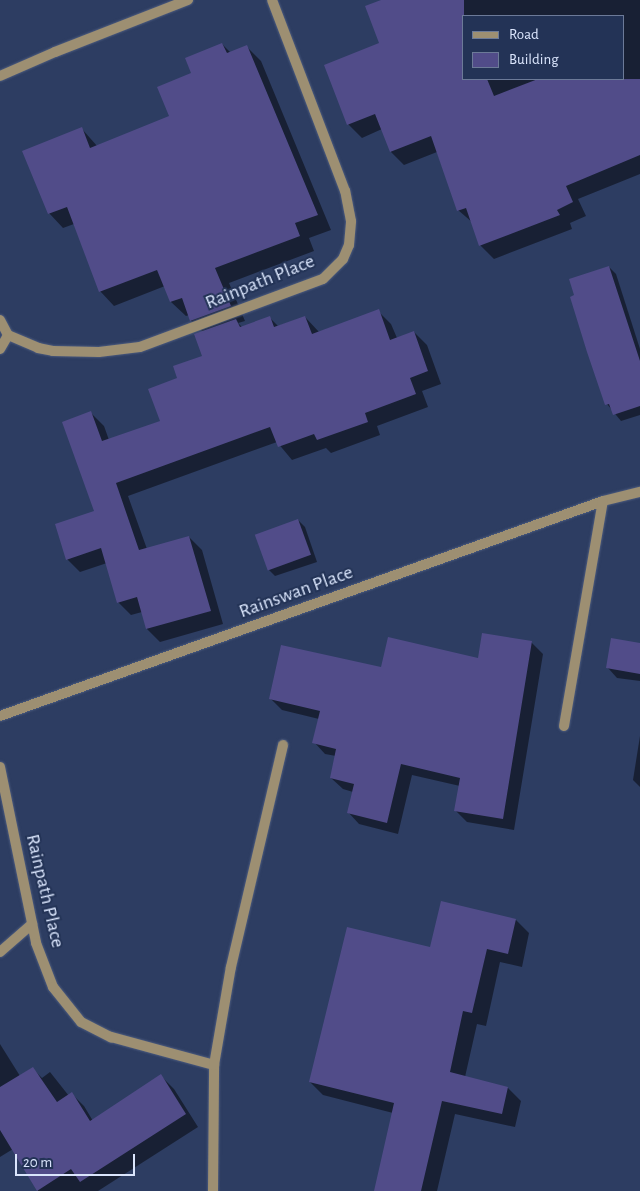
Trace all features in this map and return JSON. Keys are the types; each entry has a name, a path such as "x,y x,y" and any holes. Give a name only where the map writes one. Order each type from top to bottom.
{"street":[{"path":"0,76 55,52 188,0"},
{"name":"Rainpath Place","path":"8,335 38,348 53,351 99,352 140,347 323,279 343,259 349,245 351,221 345,191 272,0"},
{"path":"0,320 8,335 0,348"},
{"name":"Rainswan Place","path":"0,716 603,501 640,492"},
{"path":"564,726 603,501"},
{"path":"213,1191 214,1065 231,967 283,745"},
{"name":"Rainpath Place","path":"0,767 36,943 53,987 81,1022 111,1037 214,1065"},
{"path":"0,952 32,924"}],"building":[{"path":"381,0 464,0 464,15 462,15 462,80 487,80 494,96 535,80 640,79 640,155 566,186 573,202 557,210 560,215 479,246 466,208 457,211 431,136 390,152 375,114 347,125 324,65 379,43 365,6"},
{"path":"222,43 227,53 247,45 318,215 295,223 300,236 215,268 231,306 190,321 182,298 170,302 157,270 99,292 67,207 48,214 22,151 82,127 90,148 169,116 157,87 191,73 185,58"},
{"path":"609,266 640,361 640,406 613,415 609,404 605,405 587,352 570,297 574,295 569,279"},
{"path":"379,309 390,340 414,331 428,371 410,378 416,394 365,413 368,422 317,440 314,434 278,447 270,427 116,483 139,550 189,536 211,611 146,629 137,597 117,603 101,548 66,560 55,524 94,511 62,422 91,411 102,441 160,421 148,389 177,378 173,366 202,356 194,334 236,319 240,327 270,316 274,327 305,316 312,334"},
{"path":"298,519 311,555 268,570 255,535"},
{"path":"482,633 532,641 503,819 454,811 460,778 401,764 387,823 347,813 354,784 330,778 336,749 312,743 320,711 269,699 281,645 381,667 388,637 478,658"},
{"path":"611,638 640,643 640,674 606,668"},
{"path":"441,901 516,919 508,954 487,949 472,1013 463,1011 450,1072 508,1087 502,1114 442,1101 421,1191 374,1191 394,1103 309,1082 347,927 430,947"},
{"path":"33,1067 57,1102 72,1092 90,1121 161,1074 186,1114 80,1182 71,1169 37,1191 0,1130 0,1087"}]}
